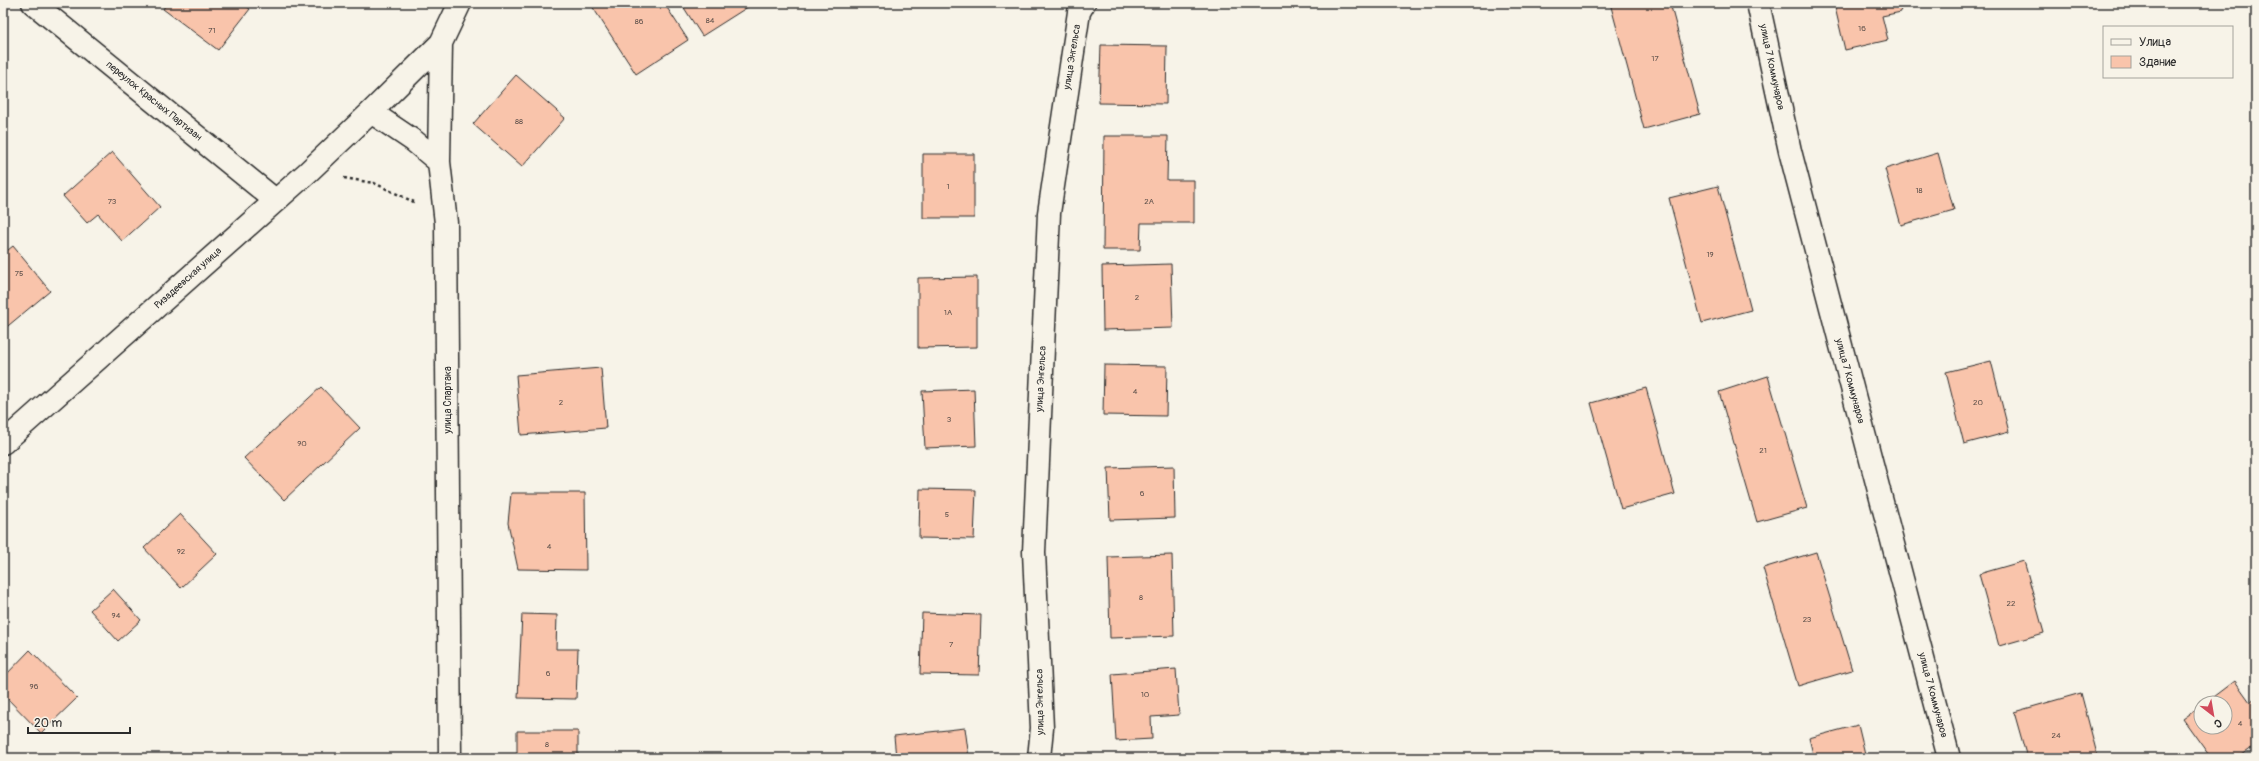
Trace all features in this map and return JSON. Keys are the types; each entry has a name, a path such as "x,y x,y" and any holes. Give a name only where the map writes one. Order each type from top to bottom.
{"street":[{"name":"переулок Красных Партизан","path":"33,3 275,200"},
{"name":"Ризадеевская улица","path":"3,443 308,172 371,112 441,43 460,3"},
{"name":"улица Энгельса","path":"1039,758 1042,728 1034,552 1049,213 1079,12 1084,3"},
{"name":"улица 7 Коммунаров","path":"1758,3 1790,151 1949,758"},
{"name":"улица Спартака","path":"441,43 439,162 446,223 450,758"},
{"path":"371,112 414,141 439,162"}],"path":[{"path":"308,172 374,183 410,199 446,223"}],"building":[{"path":"167,3 242,3 250,9 218,50 163,9"},
{"path":"590,3 664,3 688,40 636,74"},
{"path":"681,3 754,3 702,36"},
{"path":"1610,3 1670,3 1700,114 1644,129"},
{"path":"1834,3 1899,3 1901,12 1882,16 1888,40 1845,50"},
{"path":"1101,45 1167,46 1166,104 1099,103"},
{"path":"516,75 565,118 522,167 473,124"},
{"path":"1104,136 1168,136 1167,180 1194,180 1194,223 1141,223 1140,250 1103,250"},
{"path":"112,152 160,207 122,241 98,214 87,223 63,196"},
{"path":"1938,153 1954,210 1901,225 1885,169"},
{"path":"923,154 974,154 974,218 923,218"},
{"path":"1718,186 1751,310 1702,323 1669,198"},
{"path":"13,246 50,291 3,330 3,254"},
{"path":"1171,264 1173,328 1103,330 1102,266"},
{"path":"977,277 977,347 918,348 918,278"},
{"path":"1991,361 2009,432 1964,444 1946,372"},
{"path":"1104,365 1167,366 1166,416 1103,415"},
{"path":"601,368 606,428 521,435 516,375"},
{"path":"1768,376 1807,508 1757,522 1719,392"},
{"path":"321,387 360,428 284,500 244,458"},
{"path":"1646,388 1675,494 1621,509 1591,403"},
{"path":"974,389 976,446 925,448 922,391"},
{"path":"1174,466 1175,518 1110,520 1108,468"},
{"path":"920,489 976,490 974,539 919,538"},
{"path":"511,493 585,493 586,570 518,569 508,523"},
{"path":"180,514 217,554 181,588 144,548"},
{"path":"1816,552 1852,670 1798,686 1763,568"},
{"path":"1172,555 1174,636 1110,638 1108,557"},
{"path":"2024,561 2044,633 1999,646 1979,574"},
{"path":"113,589 141,620 118,641 90,610"},
{"path":"922,613 981,615 979,675 920,674"},
{"path":"522,614 557,615 556,649 578,649 576,699 518,698"},
{"path":"30,650 77,698 41,733 3,694 3,678"},
{"path":"1176,669 1179,715 1151,717 1152,739 1116,741 1112,674"},
{"path":"2235,681 2250,702 2256,697 2256,745 2238,758 2211,758 2194,735 2233,735 2233,695 2217,695"},
{"path":"2081,693 2098,758 2027,758 2014,712"},
{"path":"2193,712 2193,733 2183,719"},
{"path":"1858,725 1866,758 1814,758 1809,738"},
{"path":"965,728 969,758 896,758 894,736"},
{"path":"517,731 578,731 578,758 517,758"}]}
